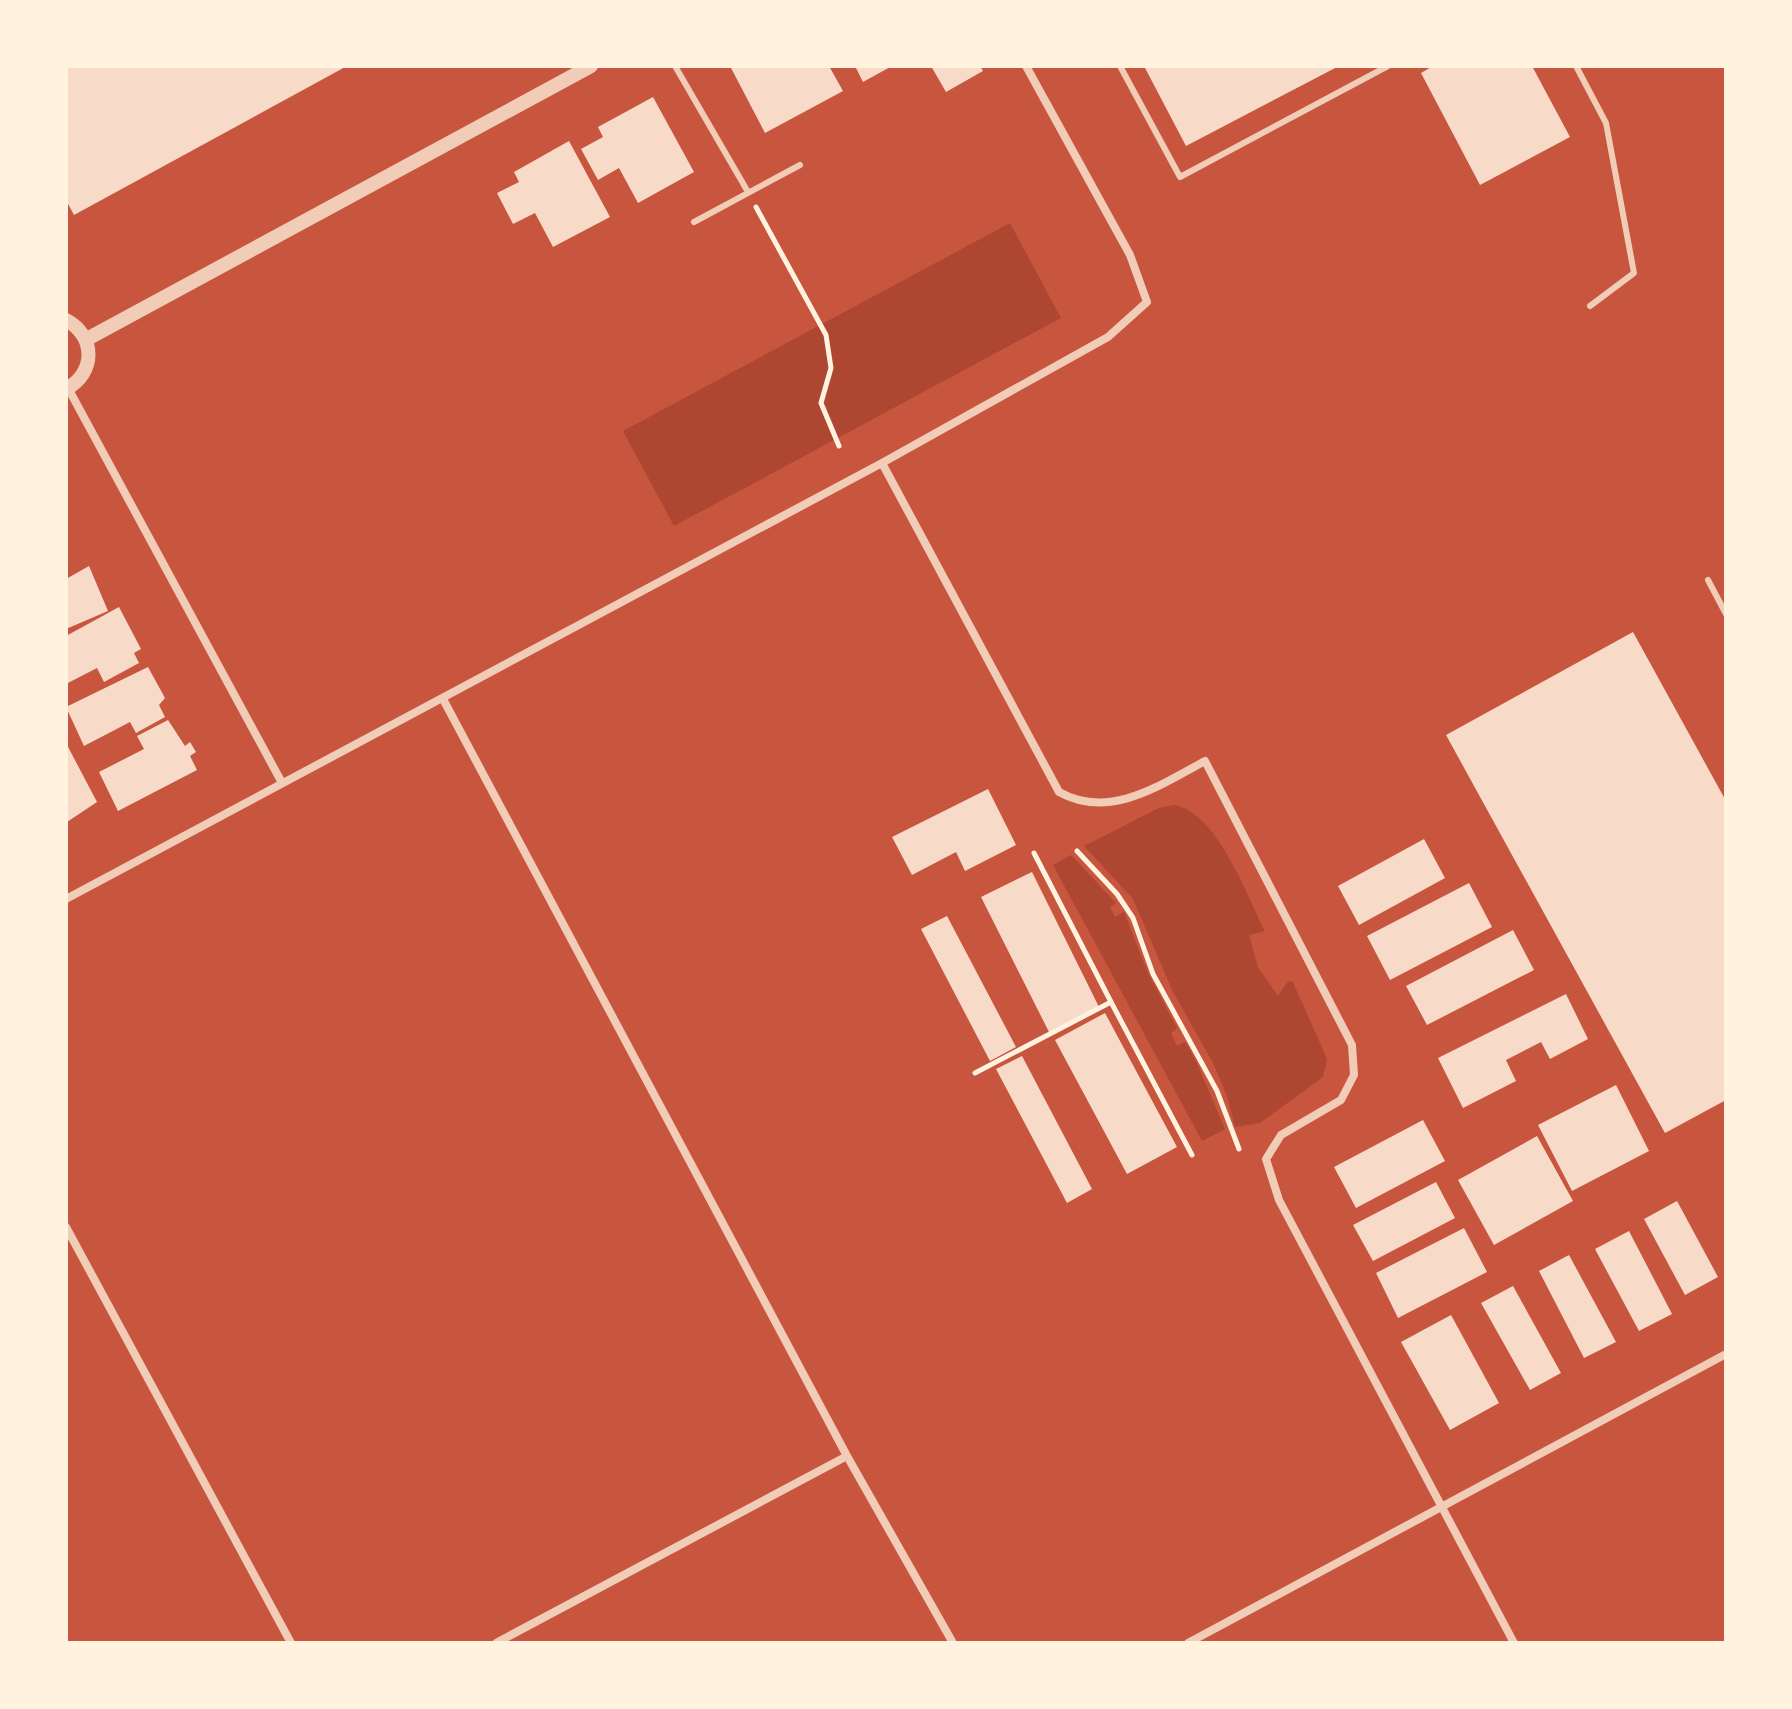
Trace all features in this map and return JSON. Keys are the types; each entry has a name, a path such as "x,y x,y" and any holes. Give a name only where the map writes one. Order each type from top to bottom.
{"street":[{"path":"87,339 591,66"},
{"path":"66,899 281,781 443,699 882,463 1108,337 1147,302 1130,255 1026,66"},
{"path":"66,320 80,329 87,339 89,362 78,382 67,388 281,781"},
{"path":"882,463 1059,792 1079,803 1105,805 1160,786 1205,761 1352,1045 1354,1075 1341,1100 1281,1135 1266,1159 1279,1200 1514,1643"},
{"path":"443,699 847,1456 953,1643"},
{"path":"66,1227 291,1643"},
{"path":"1188,1643 1726,1354"},
{"path":"496,1643 847,1456"}],"lane":[{"path":"675,66 748,192"},
{"path":"1120,66 1180,177 1388,66"},
{"path":"1576,66 1606,123 1634,273 1590,306"},
{"path":"694,222 800,165"},
{"path":"1708,580 1726,614"}],"path":[{"path":"748,192 826,335 831,368 821,403 839,446"},
{"path":"1077,851 1117,894 1133,918 1153,974 1217,1091 1239,1149"},
{"path":"1034,853 1192,1155"},
{"path":"975,1073 1111,1002"}],"shaded area":[{"path":"1010,223 1061,318 674,526 623,431"},
{"path":"1174,805 1204,822 1217,838 1265,931 1249,935 1258,967 1278,996 1288,981 1293,982 1327,1059 1323,1077 1260,1123 1235,1127 1227,1096 1213,1063 1173,992 1133,899 1084,846 1159,808"},
{"path":"1071,855 1116,903 1110,907 1115,917 1124,912 1148,973 1177,1028 1171,1033 1177,1046 1185,1042 1196,1061 1225,1129 1202,1141 1053,865"}],"building":[{"path":"66,66 347,66 74,215 66,200"},
{"path":"730,66 829,66 843,91 765,133"},
{"path":"855,66 892,66 863,82"},
{"path":"931,66 980,66 983,71 946,92"},
{"path":"1144,66 1339,66 1186,146"},
{"path":"1433,66 1532,66 1570,137 1480,185 1421,73"},
{"path":"653,97 694,172 638,203 619,168 598,180 581,149 603,137 598,127"},
{"path":"569,141 610,217 553,247 535,213 513,224 497,193 519,182 514,172"},
{"path":"89,566 108,611 66,629 66,579"},
{"path":"119,607 141,649 134,653 139,663 104,682 97,668 66,684 66,636"},
{"path":"1633,632 1726,801 1726,1100 1665,1133 1446,735"},
{"path":"148,667 165,698 159,705 165,717 136,733 130,722 84,746 66,707"},
{"path":"168,720 185,746 190,742 196,752 190,756 197,770 118,811 99,772 144,749 137,736"},
{"path":"66,743 97,802 67,822 66,819"},
{"path":"988,789 1016,845 965,871 956,852 912,875 892,837"},
{"path":"1424,839 1445,878 1359,925 1338,886"},
{"path":"1032,872 1099,1007 1049,1032 981,897"},
{"path":"1469,883 1492,927 1390,980 1367,936"},
{"path":"947,916 1016,1047 990,1061 921,929"},
{"path":"1513,930 1534,970 1427,1025 1406,986"},
{"path":"1566,994 1588,1039 1550,1059 1541,1042 1506,1060 1516,1081 1463,1108 1438,1058"},
{"path":"1105,1013 1177,1147 1127,1174 1055,1040"},
{"path":"1022,1056 1092,1189 1067,1203 996,1069"},
{"path":"1616,1085 1649,1151 1572,1191 1538,1125"},
{"path":"1423,1120 1445,1161 1356,1208 1334,1167"},
{"path":"1537,1136 1573,1201 1494,1245 1458,1180"},
{"path":"1436,1182 1455,1218 1373,1261 1353,1225"},
{"path":"1677,1201 1718,1277 1685,1295 1644,1219"},
{"path":"1464,1228 1487,1272 1398,1318 1376,1273"},
{"path":"1629,1231 1672,1314 1639,1331 1595,1249"},
{"path":"1569,1255 1616,1342 1584,1358 1539,1271"},
{"path":"1513,1286 1561,1373 1530,1390 1481,1303"},
{"path":"1451,1315 1499,1403 1450,1430 1401,1342"}]}
